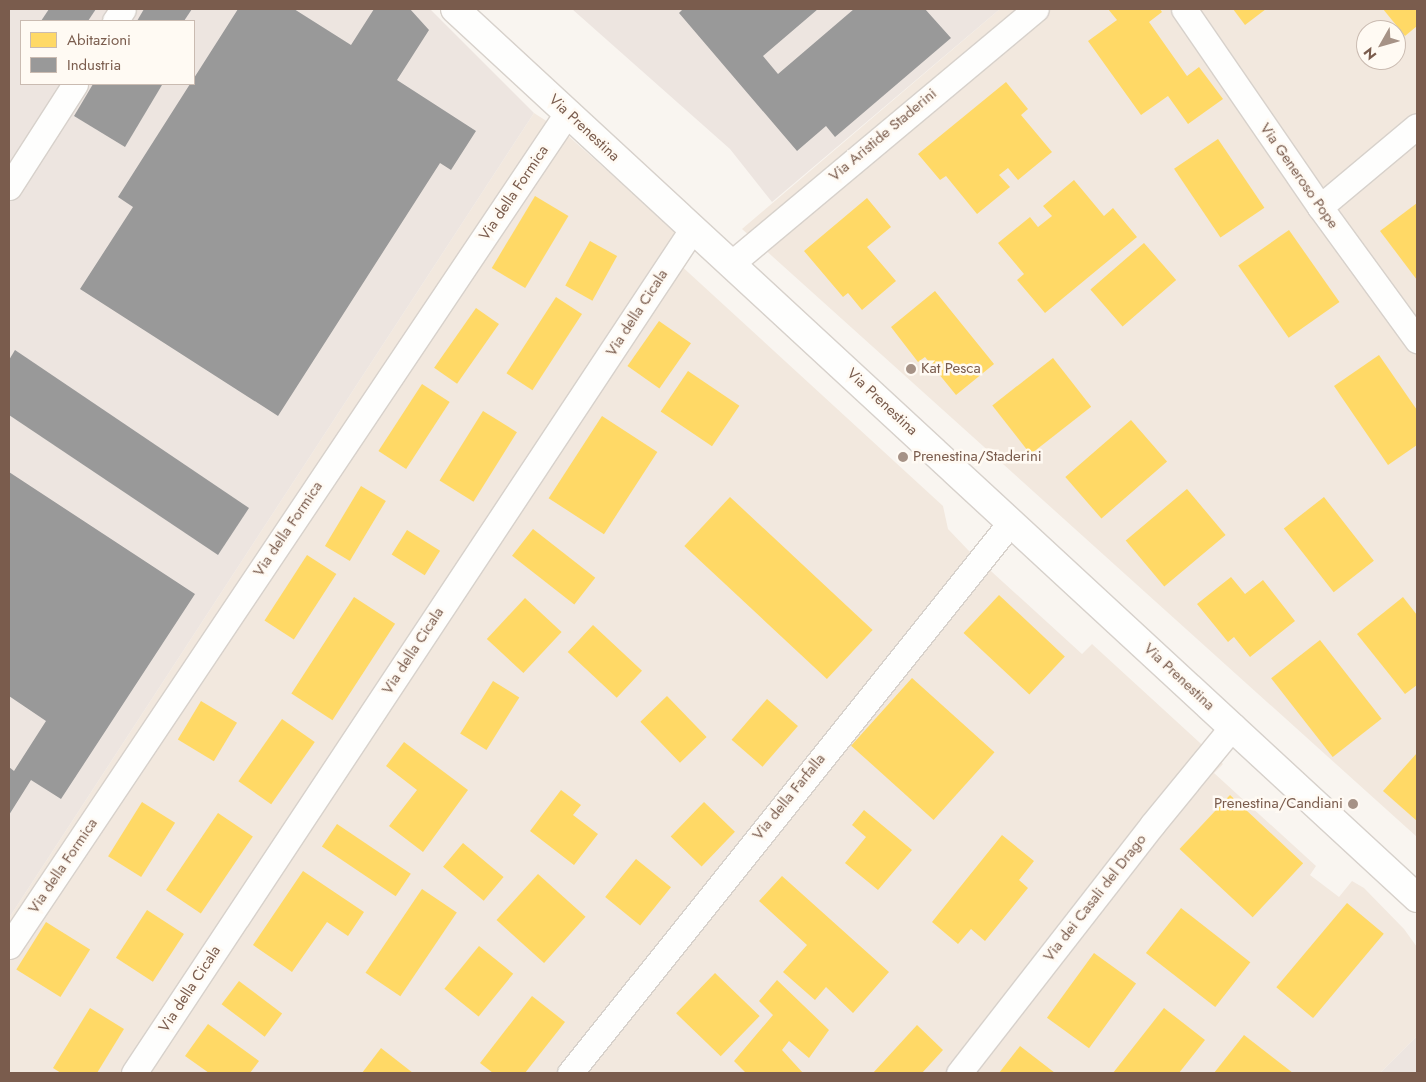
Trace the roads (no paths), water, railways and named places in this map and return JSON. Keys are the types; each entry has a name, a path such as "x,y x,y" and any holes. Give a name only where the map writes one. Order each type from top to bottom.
{"street":[{"path":"116,20 123,9"},
{"name":"Via Prenestina","path":"456,9 1417,898"},
{"name":"Via Aristide Staderini","path":"732,264 1036,9"},
{"name":"Via Generoso Pope","path":"1184,9 1320,207 1417,340"},
{"path":"9,186 74,85"},
{"name":"Via della Formica","path":"9,946 568,112"},
{"path":"1320,207 1417,126"},
{"name":"Via della Cicala","path":"134,1073 692,228"},
{"name":"Via della Farfalla","path":"570,1073 1011,522"},
{"name":"Via dei Casali del Drago","path":"959,1073 1152,825 1233,726"}],"place":[{"name":"Kat Pesca","path":"911,369"},
{"name":"Prenestina/Staderini","path":"903,457"},
{"name":"Prenestina/Candiani","path":"1353,804"}]}
